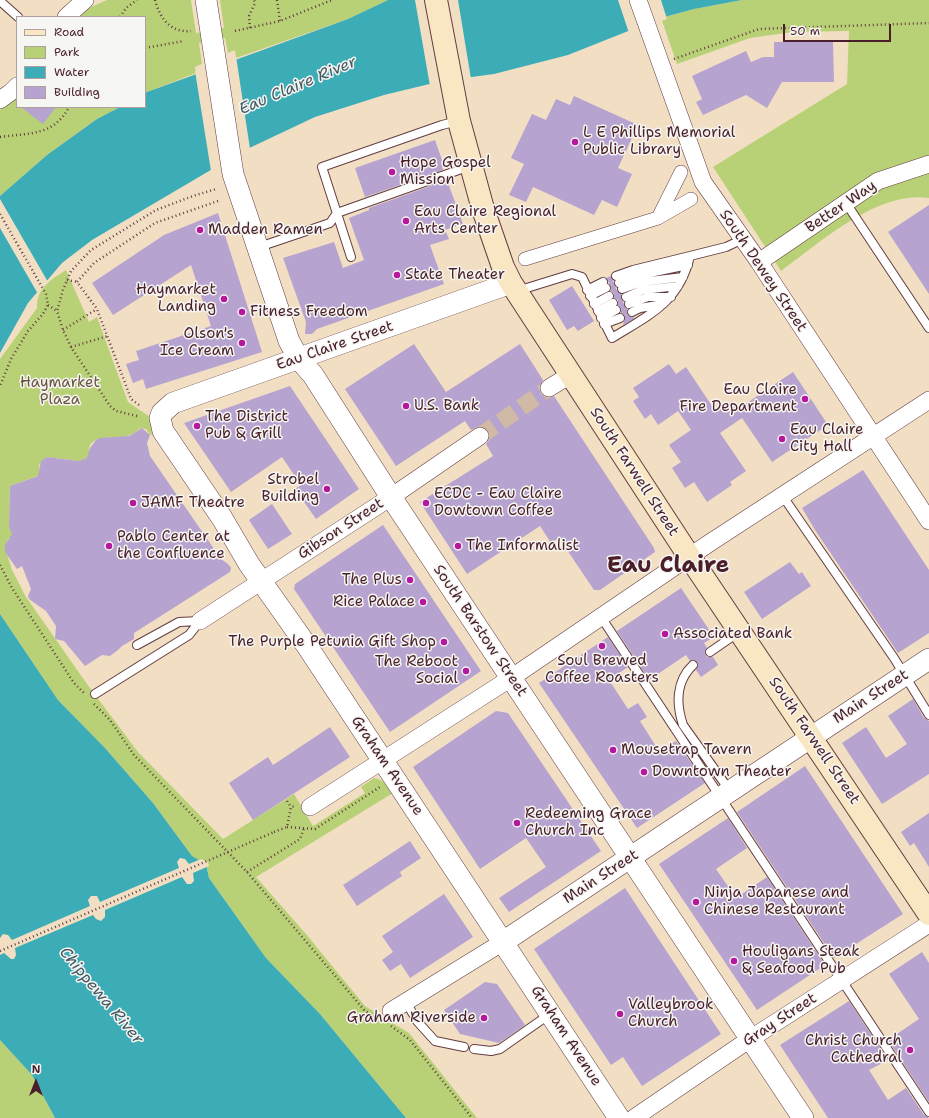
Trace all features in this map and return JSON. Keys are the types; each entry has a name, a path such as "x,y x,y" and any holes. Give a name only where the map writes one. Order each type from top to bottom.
{"main road":[{"name":"South Farwell Street","path":"436,0 454,98 471,166 483,209 500,260 514,287 689,556 929,914"}],"street":[{"path":"67,16 85,0"},
{"name":"South Barstow Street","path":"206,0 233,174 290,342 298,359 313,375 390,497 803,1118"},
{"name":"South Dewey Street","path":"638,0 704,182 759,262 872,438 929,521"},
{"path":"0,100 16,87"},
{"name":"Better Way","path":"759,262 878,181 929,164"},
{"path":"658,218 681,172"},
{"path":"525,259 658,218 691,199"},
{"name":"Eau Claire Street","path":"162,413 173,403 298,359 514,287"},
{"path":"549,388 570,375"},
{"path":"310,807 511,678 689,556 929,400"},
{"name":"Graham Avenue","path":"162,413 160,418 163,431 619,1118"},
{"name":"Gibson Street","path":"200,621 390,497 480,436"},
{"name":"Main Street","path":"386,1018 406,1002 503,942 929,659"},
{"name":"Gray Street","path":"634,1118 750,1039 929,924"}],"lane":[{"path":"0,1 17,16"},
{"path":"352,257 322,168 442,125 459,121"},
{"path":"258,248 330,223 337,213 471,166"},
{"path":"846,203 929,328"},
{"path":"624,293 633,270 726,247 743,239"},
{"path":"514,287 572,274 582,278 612,338 664,304 671,297 683,276 690,256"},
{"path":"624,293 635,276 688,265"},
{"path":"624,293 642,282 683,276"},
{"path":"624,293 678,286"},
{"path":"624,293 648,297 671,297"},
{"path":"624,293 640,308 664,304"},
{"path":"596,307 611,299"},
{"path":"596,307 611,299"},
{"path":"596,307 611,299"},
{"path":"782,495 890,651 929,715"},
{"path":"601,616 726,794"},
{"path":"136,645 179,622 200,621"},
{"path":"95,694 189,635 200,621"},
{"path":"710,652 740,631"},
{"path":"693,665 686,672 680,685 678,698 683,725 841,981 929,1112"},
{"path":"406,1002 417,1021 435,1041 464,1047"},
{"path":"474,1049 491,1051 500,1049 550,1014"}],"path":[{"path":"121,16 126,8 137,0"},
{"path":"155,0 162,18 169,26 183,32 191,31"},
{"path":"250,28 248,16 254,0"},
{"path":"277,0 280,21"},
{"path":"235,31 280,21 332,0"},
{"path":"660,63 759,29 929,23"},
{"path":"146,48 184,41"},
{"path":"0,137 47,130 63,117 68,108"},
{"path":"137,416 116,411 110,406 71,348 57,311 67,280 71,271 91,250 156,210 192,196 216,189"},
{"path":"77,282 94,263 155,223 218,201"},
{"path":"0,214 46,294 48,305 44,314 28,331 11,359 0,386"},
{"path":"67,280 77,282 97,310 131,400 139,405"},
{"path":"48,305 57,311"},
{"path":"63,330 97,310"},
{"path":"71,348 108,336"},
{"path":"0,565 12,588 74,683 110,720 134,755 247,872 365,1011 386,1018 410,1040 472,1118"},
{"path":"0,950 274,832 287,827 315,828 384,783"},
{"path":"287,801 291,807 287,827"},
{"path":"291,807 298,804 310,807"},
{"path":"247,872 300,839 304,828"}],"green space":[{"path":"107,0 191,0 196,33 224,28 220,0 388,0 348,19 236,58 235,50 228,53 225,38 199,43 202,64 195,67 196,73 146,93 146,16 80,16 91,7"},
{"path":"742,0 929,0 929,198 909,198 889,202 869,210 831,233 781,271 713,167 847,84 849,31 793,32 750,38 677,64 661,18 694,9"},
{"path":"16,98 16,108 118,108 97,119 47,155 0,196 0,110"},
{"name":"Haymarket Plaza","path":"66,270 89,322 97,317 128,402 150,417 152,434 150,435 146,429 141,428 127,436 95,440 89,449 90,457 79,461 47,457 39,465 40,475 10,486 9,526 13,536 8,539 5,548 12,570 26,597 87,684 138,752 223,839 294,794 313,826 365,793 361,787 374,778 382,781 389,788 393,793 256,877 306,934 365,1006 409,1033 477,1118 406,1118 320,1014 266,958 209,878 206,864 192,856 153,803 105,748 58,700 0,614 0,359 37,308 37,301 42,290 50,281"},
{"path":"0,1040 32,1075 55,1118 0,1118"}],"water":[{"name":"Eau Claire River","path":"388,0 742,0 694,9 661,18 568,55 494,74 442,81 384,95 315,117 243,151 92,240 62,263 28,303 0,353 0,196 47,155 97,119 118,108 146,108 146,93 348,19"},
{"name":"Chippewa River","path":"0,614 58,700 105,748 153,803 192,856 206,864 209,878 266,958 320,1014 406,1118 55,1118 32,1075 0,1040"}],"pier":[{"path":"415,0 458,0 471,79 430,86"},
{"path":"618,0 661,0 667,19 629,33"},
{"path":"236,56 250,149 211,171 195,71"},
{"path":"0,199 48,282 38,294 0,228"},
{"path":"180,858 185,859 189,864 201,859 208,862 209,866 193,873 194,881 191,884 187,884 182,877 105,910 105,917 101,921 96,919 93,915 15,948 16,955 14,959 11,959 4,953 0,955 0,938 3,934 8,935 12,940 90,906 88,900 91,896 97,896 100,902 179,868 177,862"}],"building":[{"path":"774,42 833,42 834,82 782,82 767,108 746,95 703,115 696,102 702,99 692,76 746,51 751,62 763,57 774,57"},
{"name":"L E Phillips Memorial Public Library","path":"574,96 638,125 618,168 632,174 617,207 602,200 594,215 533,187 526,202 509,195 524,164 511,158 532,114 546,120 556,99 570,105"},
{"path":"22,108 55,108 43,124"},
{"name":"Hope Gospel Mission","path":"435,140 444,166 442,167 443,170 365,197 355,168"},
{"path":"447,180 463,224 445,230 449,239 430,245 444,284 317,329 312,334 305,334 306,322 283,258 334,242 343,268 364,260 349,218 369,210 369,208"},
{"path":"929,205 929,294 888,232"},
{"name":"Haymarket Landing","path":"218,213 262,352 146,389 143,379 133,383 126,364 139,360 136,351 211,326 191,265 113,315 92,283 164,235"},
{"path":"611,276 617,291 621,294 621,299 627,309 627,315 635,318 623,325 625,316 621,313 618,300 614,298 614,293 611,291 611,286 606,278"},
{"path":"572,286 594,321 578,331 574,326 567,330 549,300"},
{"path":"414,344 446,392 520,344 543,380 539,388 541,394 549,398 554,396 654,548 655,552 600,590 594,590 559,538 551,543 540,526 467,574 420,502 493,456 486,444 489,440 488,431 480,426 471,430 465,421 396,466 345,389"},
{"name":"Eau Claire City Hall","path":"669,364 676,374 686,367 716,412 732,401 738,409 793,372 828,425 772,462 742,418 720,433 746,471 730,482 732,485 707,502 694,482 685,488 672,468 681,462 669,445 691,430 678,411 658,425 651,414 645,419 633,401 639,397 633,388"},
{"path":"290,386 359,489 316,519 295,489 301,485 282,457 231,492 184,423"},
{"name":"Pablo Center at the Confluence","path":"142,428 150,435 147,443 150,456 221,559 231,568 230,572 134,633 134,639 122,646 110,656 102,655 85,666 64,641 55,639 56,626 46,611 29,599 28,596 31,589 22,566 17,569 5,552 5,545 12,534 9,527 10,486 38,476 41,461 47,457 79,461 87,458 90,448 96,440 100,438 129,436"},
{"path":"863,470 929,570 929,633 898,653 815,530 802,508"},
{"path":"272,504 292,534 268,549 249,520"},
{"path":"383,525 481,671 390,732 294,589 295,584"},
{"path":"790,562 799,574 802,572 811,586 762,619 744,592"},
{"name":"Associated Bank","path":"681,588 714,637 704,643 707,648 705,653 707,657 713,657 718,665 701,677 696,670 698,663 694,660 690,661 686,655 649,680 617,631"},
{"path":"608,637 628,667 609,680 628,709 638,703 647,717 640,721 659,751 676,741 705,783 637,828 539,683"},
{"path":"913,699 924,718 929,721 929,774 882,804 842,743 866,727 886,758 907,744 888,716"},
{"path":"496,711 508,713 601,851 509,912 499,898 546,867 526,838 480,869 413,767"},
{"path":"330,727 350,757 253,820 229,783 268,757 273,765"},
{"path":"805,766 903,914 834,958 737,812"},
{"path":"929,813 929,867 914,843 910,846 901,832"},
{"path":"728,818 747,848 716,869 736,898 767,877 825,965 757,1010 659,864"},
{"path":"410,841 421,858 400,872 402,876 357,906 343,885"},
{"path":"625,888 721,1034 642,1086 623,1057 611,1065 534,949"},
{"path":"444,894 473,937 410,978 401,964 390,971 382,960 393,952 382,936"},
{"path":"922,952 929,963 929,1102 888,1040 919,1019 889,974"},
{"name":"Graham Riverside","path":"485,982 497,984 525,1025 499,1043 460,1034 444,1010"},
{"path":"849,1001 888,1060 869,1070 888,1100 906,1088 924,1115 929,1118 828,1118 780,1045"}],"tunnel":[{"path":"480,436 549,388"}],"place":[{"name":"L E Phillips Memorial Public Library","path":"575,142"},
{"name":"Hope Gospel Mission","path":"392,172"},
{"name":"Eau Claire Regional Arts Center","path":"406,221"},
{"name":"Madden Ramen","path":"200,230"},
{"name":"State Theater","path":"397,275"},
{"name":"Haymarket Landing","path":"224,299"},
{"name":"Fitness Freedom","path":"242,312"},
{"name":"Olson's Ice Cream","path":"242,343"},
{"name":"Eau Claire Fire Department","path":"805,399"},
{"name":"U.S. Bank","path":"406,406"},
{"name":"The District Pub & Grill","path":"197,426"},
{"name":"Eau Claire City Hall","path":"782,439"},
{"name":"Strobel Building","path":"327,489"},
{"name":"JAMF Theatre","path":"133,503"},
{"name":"ECDC - Eau Claire Dowtown Coffee","path":"426,503"},
{"name":"Pablo Center at the Confluence","path":"109,546"},
{"name":"The Informalist","path":"458,546"},
{"name":"The Plus","path":"410,580"},
{"name":"Rice Palace","path":"423,602"},
{"name":"Associated Bank","path":"665,634"},
{"name":"The Purple Petunia Gift Shop","path":"444,642"},
{"name":"Soul Brewed Coffee Roasters","path":"602,646"},
{"name":"The Reboot Social","path":"466,671"},
{"name":"Mousetrap Tavern","path":"613,750"},
{"name":"Downtown Theater","path":"644,772"},
{"name":"Redeeming Grace Church Inc","path":"517,823"},
{"name":"Ninja Japanese and Chinese Restaurant","path":"696,902"},
{"name":"Houligans Steak & Seafood Pub","path":"734,961"},
{"name":"Valleybrook Church","path":"620,1014"},
{"name":"Graham Riverside","path":"484,1018"},
{"name":"Christ Church Cathedral","path":"910,1050"}],"district":[{"name":"Eau Claire","path":"668,566"}]}
